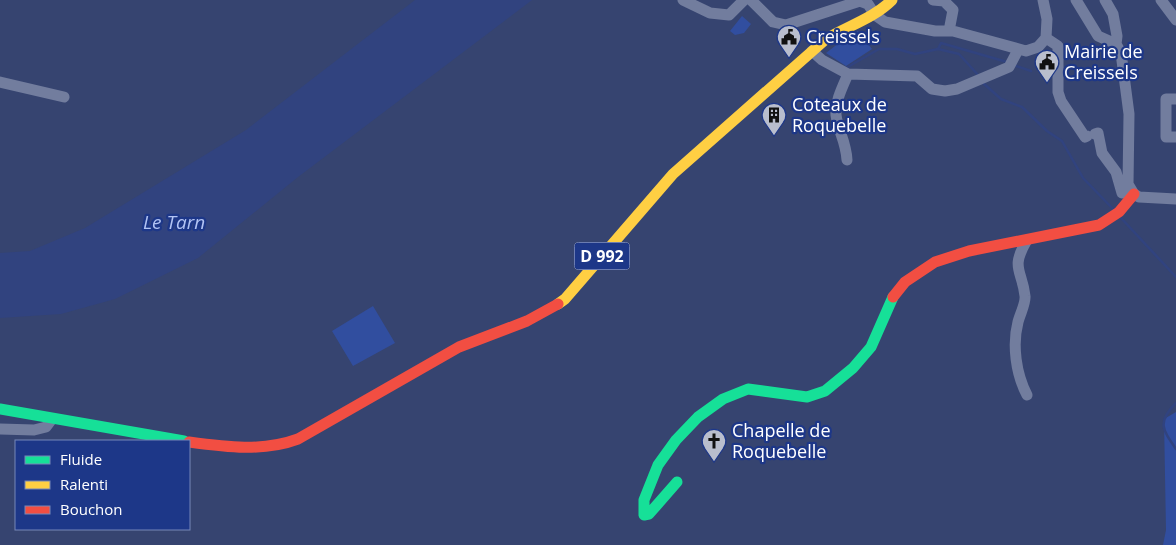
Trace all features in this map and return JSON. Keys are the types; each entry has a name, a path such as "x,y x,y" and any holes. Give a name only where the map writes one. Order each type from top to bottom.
{"main road":[{"name":"D 992","path":"190,442 233,447 269,446 291,442 319,428 459,346 488,334 532,320 554,308 570,293 625,227 678,169 836,32 878,14 888,13 891,1"},
{"path":"677,482 649,514 644,515 642,509 659,463 670,446 691,423 715,405 748,389 770,390 805,397 815,397 825,392 863,357 875,342 889,302 912,275 943,257 1099,224 1116,214 1132,192"},
{"path":"0,409 178,440"}],"street":[{"path":"683,0 710,13 729,15 744,0"},
{"path":"751,0 773,22 786,24 861,0 868,4 885,22 935,31 949,31 1018,50 1033,50 1043,44 1046,38 1047,19 1043,0"},
{"path":"933,0 944,1 953,10 949,31"},
{"path":"1076,0 1098,36 1116,44"},
{"path":"1105,0 1113,14 1117,36 1116,44 1121,54 1130,114 1128,175 1132,192 1139,197 1176,199"},
{"path":"1161,0 1176,20"},
{"path":"1046,38 1058,46 1058,92 1061,101 1085,137 1098,134 1105,159 1116,172 1122,193 1132,192"},
{"path":"812,51 822,60 848,74 917,76 932,89 945,91 957,89 1009,67 1018,50"},
{"path":"847,160 846,144 836,114 837,102 848,74"},
{"path":"0,82 64,97"},
{"path":"1176,99 1166,99 1166,137 1176,137"},
{"path":"1027,240 1020,251 1018,262 1018,274 1026,297 1018,324 1016,344 1020,382 1027,395"},
{"path":"0,429 34,430 46,427 52,418"}],"shaded area":[{"path":"742,16 751,24 744,33 735,35 730,31"},
{"path":"858,31 872,49 846,66 826,53 848,36"},
{"path":"373,306 395,343 353,366 332,331"},
{"path":"1176,412 1176,545 1163,545 1166,530 1164,419"}],"water":[{"name":"Le Tarn","path":"415,0 532,0 298,177 198,258 115,299 61,314 0,318 0,253 30,251 85,228 246,130"}],"waterway":[{"path":"938,49 941,43 1007,62"},
{"path":"846,68 879,49 897,49 915,54 938,49 959,54 979,76"},
{"path":"1016,66 1031,71"},
{"path":"983,83 1001,99 1022,107 1047,131 1062,141 1083,178 1114,210"},
{"path":"1121,218 1176,277"},
{"path":"1176,403 1166,415 1164,421 1167,436 1176,449"}],"traffic: fast":[{"path":"677,482 649,514 644,515 644,500 658,465 676,440 698,417 723,399 748,389 807,397 825,391 853,368 871,347 893,297"},
{"path":"0,409 178,440"}],"traffic: slow":[{"path":"558,304 565,299 673,174 826,39 869,17 892,0"}],"traffic: jam":[{"path":"893,297 905,282 935,262 969,251 1099,225 1119,212 1134,194"},
{"path":"190,442 231,447 258,447 271,446 298,439 459,347 527,321 558,304"}],"place":[{"name":"Creissels","path":"789,58"},
{"name":"Mairie de Creissels","path":"1047,83"},
{"name":"Coteaux de Roquebelle","path":"774,136"},
{"name":"Chapelle de Roquebelle","path":"714,462"}]}
